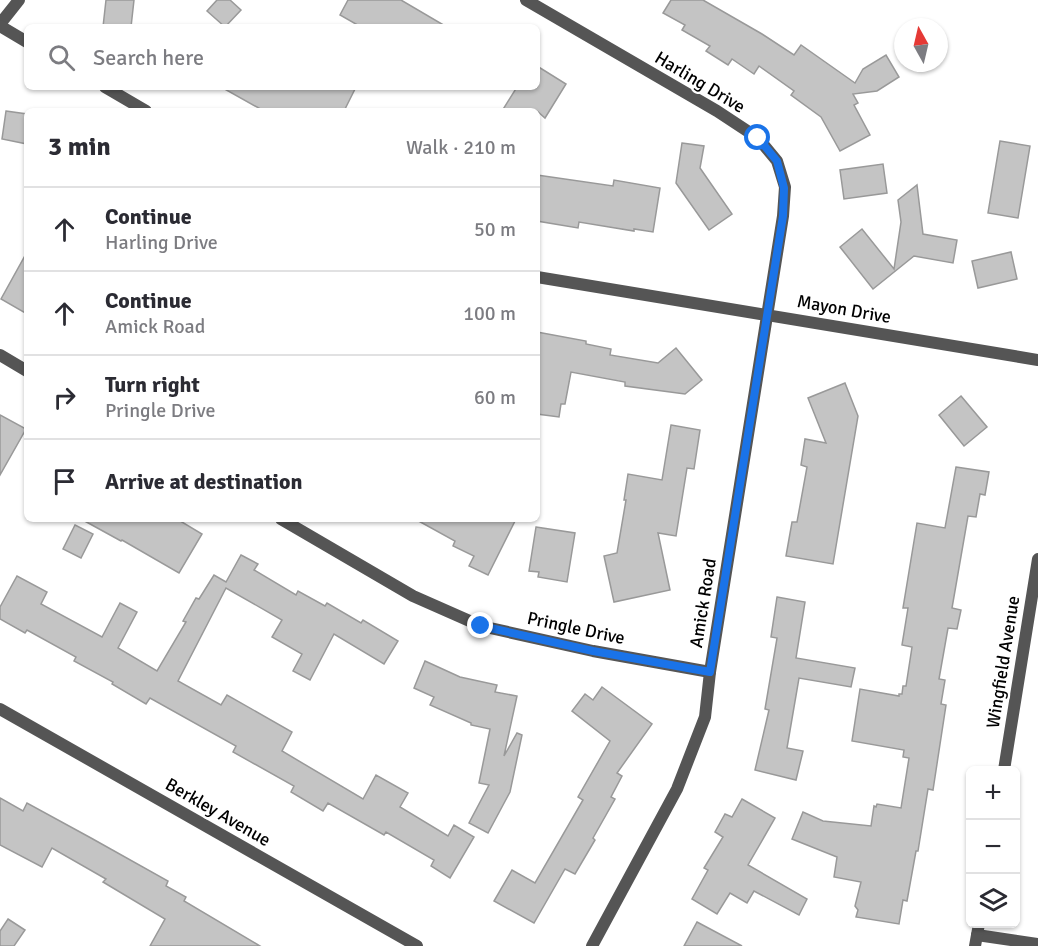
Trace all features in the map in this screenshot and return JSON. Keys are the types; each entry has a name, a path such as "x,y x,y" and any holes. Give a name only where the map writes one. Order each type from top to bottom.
{"street":[{"path":"19,0 0,25 24,40"},
{"name":"Harling Drive","path":"526,0 717,111 758,138 777,161 784,188 783,216 768,314"},
{"path":"110,90 141,108"},
{"name":"Mayon Drive","path":"540,277 1038,360"},
{"name":"Amick Road","path":"592,946 677,789 705,717 710,672 768,314"},
{"path":"0,355 24,369"},
{"name":"Pringle Drive","path":"286,522 413,596 481,626 593,651 710,672"},
{"name":"Wingfield Avenue","path":"1005,766 1038,559"},
{"name":"Berkley Avenue","path":"0,709 417,946"},
{"path":"977,935 1038,944"}],"building":[{"path":"106,0 134,0 131,24 103,24"},
{"path":"217,0 230,0 241,10 228,24 222,24 207,11"},
{"path":"348,0 401,0 442,24 356,24 340,15"},
{"path":"671,0 703,0 794,55 801,45 855,83 863,69 886,55 899,77 877,91 853,94 858,103 854,105 870,135 840,151 821,117 791,95 794,91 759,66 754,74 732,59 728,65 706,51 710,46 682,30 685,25 663,13"},
{"path":"540,68 566,84 545,118 540,114 540,108 504,108 515,90 540,90"},
{"path":"226,90 354,90 346,108 259,108"},
{"path":"6,111 24,114 24,143 2,139"},
{"path":"1000,141 1030,146 1018,218 988,213"},
{"path":"682,143 704,146 700,168 732,214 709,230 676,183"},
{"path":"883,164 887,193 844,199 840,170"},
{"path":"540,175 613,186 614,180 660,188 653,232 579,222 578,228 540,222"},
{"path":"917,185 923,234 957,240 953,263 914,256 873,289 840,247 862,229 894,269 901,222 898,200"},
{"path":"1011,252 1017,279 978,288 972,261"},
{"path":"24,257 24,312 1,299"},
{"path":"540,333 586,341 586,344 611,349 610,355 658,363 676,348 702,380 685,394 625,386 625,382 571,372 565,404 561,404 559,417 540,414"},
{"path":"845,383 858,416 833,564 786,556 792,522 797,522 807,467 801,465 805,439 826,443 808,398"},
{"path":"961,396 987,427 964,446 939,415"},
{"path":"0,415 24,428 24,433 0,475"},
{"path":"671,425 700,430 694,469 687,468 676,536 658,533 670,590 614,602 604,556 617,553 628,474 662,480"},
{"path":"956,467 989,472 985,495 980,494 976,517 968,516 952,608 961,610 957,629 948,628 939,679 945,680 941,704 946,705 933,790 928,789 918,851 916,851 907,901 903,900 899,924 856,917 858,910 855,906 861,882 834,877 837,857 792,839 803,812 823,821 871,826 874,806 876,807 877,804 901,808 909,758 903,757 904,750 852,741 860,689 899,696 902,694 903,686 906,686 912,647 902,645 908,608 903,608 917,523 945,528"},
{"path":"86,522 182,522 202,534 179,573"},
{"path":"420,522 514,522 488,575 469,566 474,556 453,546 455,541"},
{"path":"75,525 93,534 81,558 63,549"},
{"path":"536,527 575,533 567,582 538,577 539,572 529,571"},
{"path":"241,555 258,564 254,570 296,595 298,591 325,606 327,603 361,623 363,620 398,641 384,664 334,634 310,680 293,671 302,654 272,637 282,620 226,588 178,681 221,705 227,695 292,732 282,751 363,799 376,775 408,793 400,807 448,836 454,825 474,837 450,878 431,866 434,860 386,832 384,835 328,803 323,811 291,792 294,786 233,752 236,746 150,698 146,704 112,684 113,682 74,661 76,657 27,630 25,633 0,619 0,607 17,576 47,592 41,604 102,637 120,603 137,612 118,648 157,671 186,622 183,621 196,598 199,599 214,575 226,582"},
{"path":"777,597 805,602 796,658 855,668 851,687 799,678 787,748 803,751 796,780 755,770 769,710 765,709 777,638 771,637"},
{"path":"425,661 460,677 497,685 495,692 517,696 504,756 517,733 522,735 510,792 488,833 469,823 489,785 479,783 490,729 471,725 430,705 434,697 414,688"},
{"path":"602,687 652,724 617,773 622,776 611,797 615,799 575,874 565,869 534,923 494,901 512,870 535,883 583,800 578,797 610,741 572,711 585,694 593,700"},
{"path":"0,798 23,811 27,803 168,881 166,886 186,897 184,901 260,946 150,946 165,919 103,882 106,879 52,848 42,867 0,845"},
{"path":"742,799 775,818 748,865 807,899 799,915 754,891 747,903 730,893 717,914 692,899 708,870 704,868 723,837 715,832 725,814 732,817"},
{"path":"8,919 25,930 14,946 0,946 0,931"},
{"path":"697,922 742,946 684,946"}],"route":[{"path":"481,626 593,651 710,672 783,216 784,188 777,161 758,138"}]}
